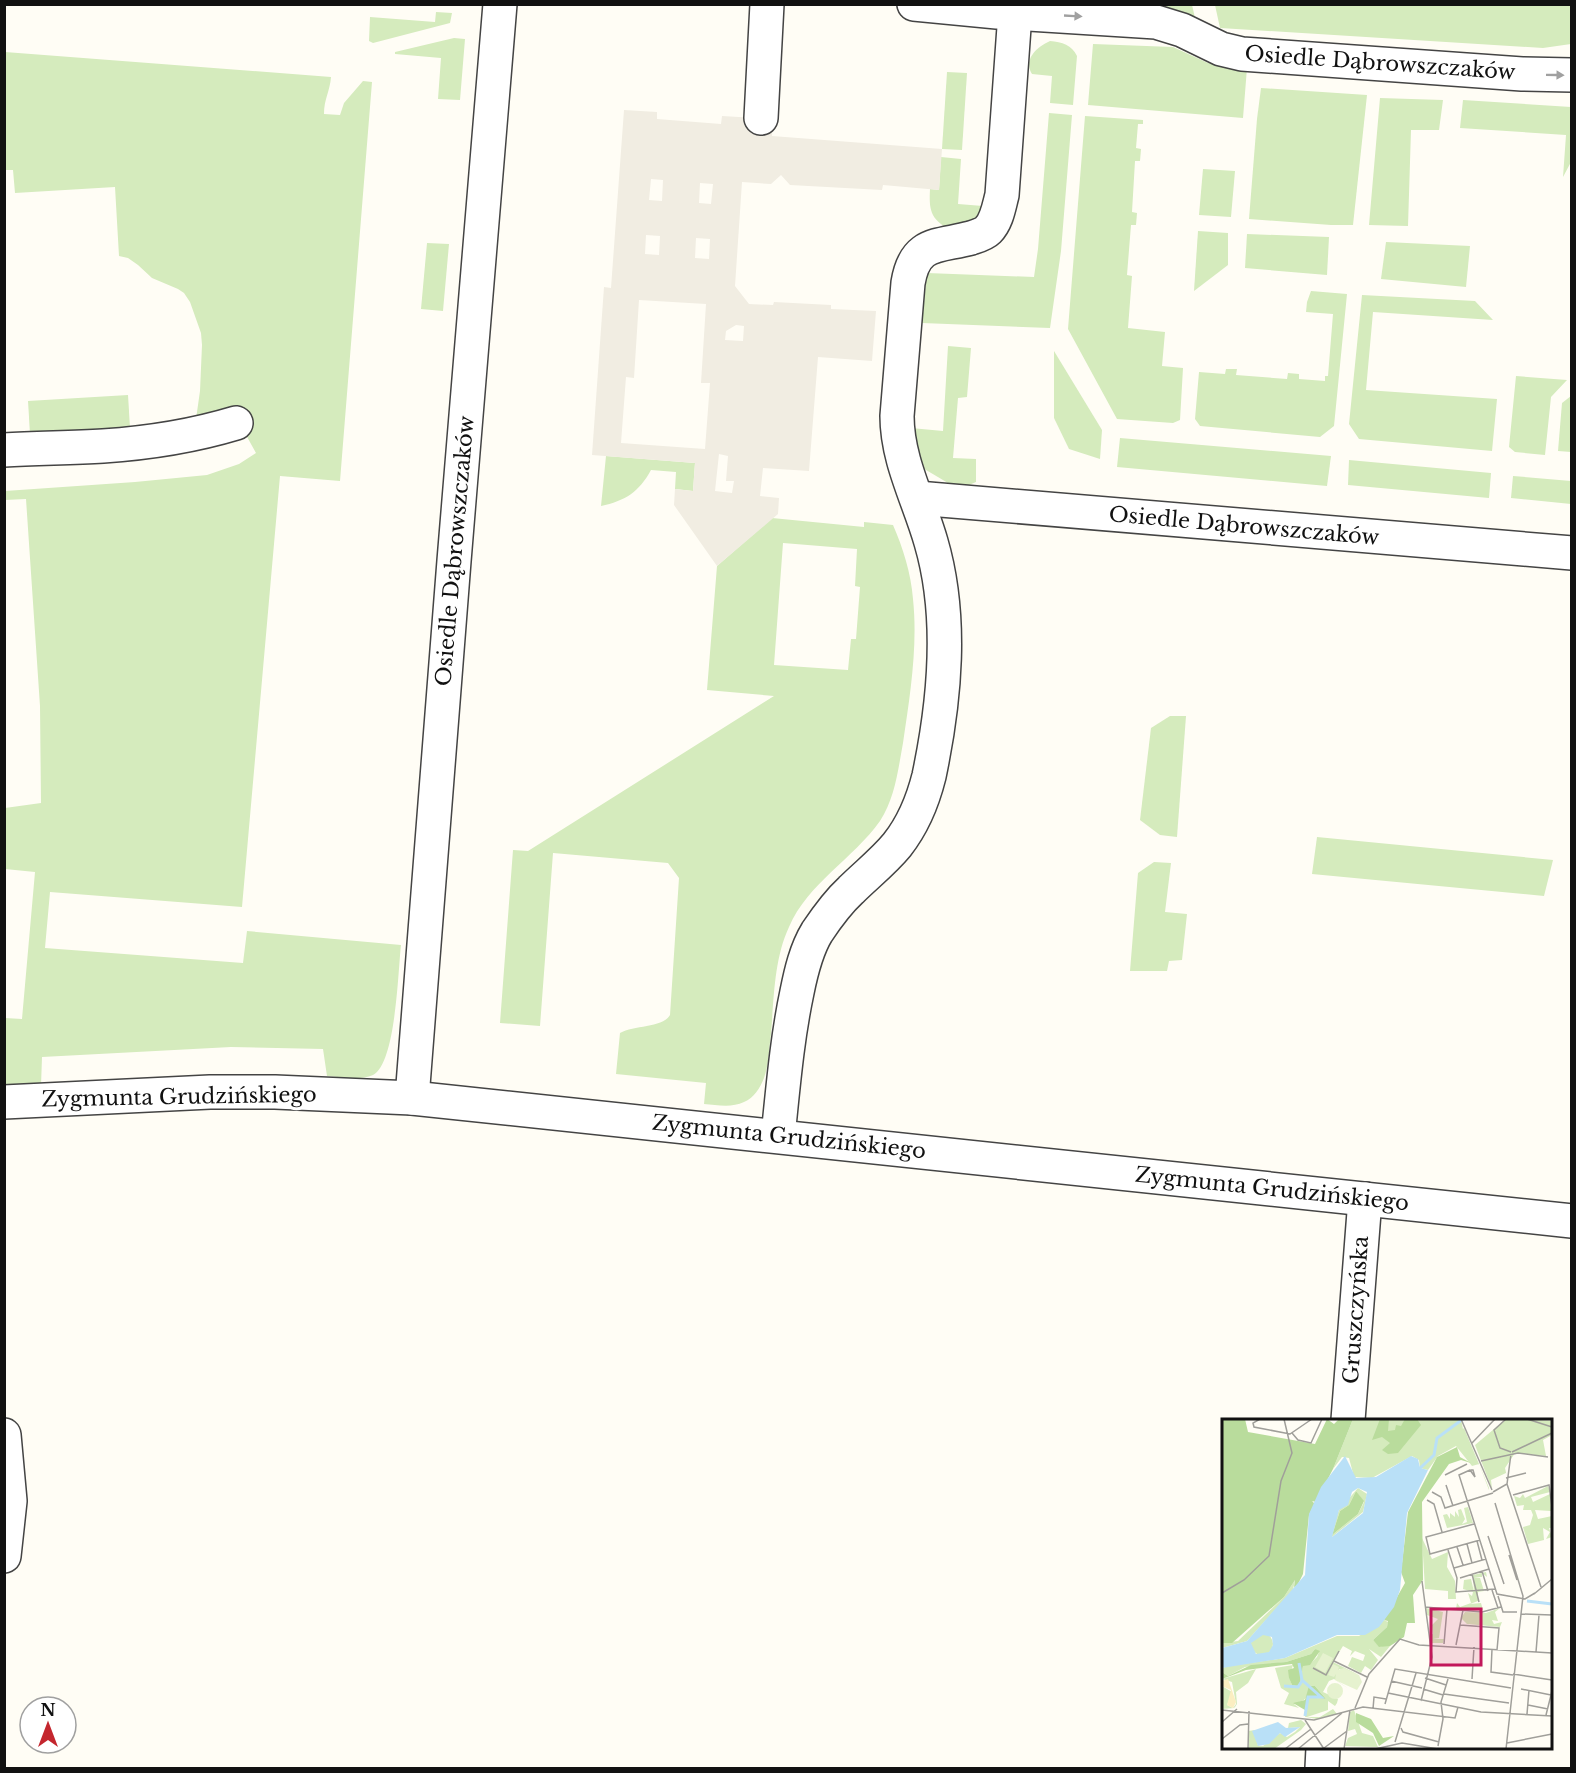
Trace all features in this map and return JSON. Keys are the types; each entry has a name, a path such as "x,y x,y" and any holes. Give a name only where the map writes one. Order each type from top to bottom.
{"street":[{"name":"Osiedle Dąbrowszczaków","path":"412,1098 500,4"},
{"path":"761,118 767,4"},
{"name":"Osiedle Dąbrowszczaków","path":"914,4 1156,22 1182,30 1221,49 1242,54 1522,74 1572,75"},
{"path":"778,1136 793,1010 801,972 812,943 831,911 896,846 908,830 928,778 943,686 944,625 938,567 902,458 897,435 910,274 917,257 927,249 981,235 990,228 996,217 1002,195 1015,13"},
{"path":"4,450 136,444 194,434 236,423"},
{"name":"Osiedle Dąbrowszczaków","path":"917,498 1572,553"},
{"name":"Zygmunta Grudzińskiego","path":"4,1102 210,1092 309,1093 412,1098 1572,1221"},
{"name":"Gruszczyńska","path":"1348,1419 1365,1199"},
{"path":"4,1436 10,1501 4,1556"},
{"path":"1322,1768 1323,1749"}],"green space":[{"path":"1120,4 1192,5 1196,22"},
{"path":"1215,5 1571,5 1571,44 1543,48 1220,28"},
{"path":"436,12 452,13 450,23 373,43 369,41 370,17 435,22"},
{"path":"454,38 465,39 460,100 438,99 441,58 395,54 395,52"},
{"path":"1050,41 1066,45 1077,56 1073,105 1050,103 1052,76 1032,74 1030,69 1029,63 1033,54"},
{"path":"1093,44 1173,47 1208,63 1247,68 1243,118 1088,105"},
{"path":"5,52 331,77 324,114 340,115 344,103 363,81 372,82 340,481 280,476 242,907 50,892 45,948 243,963 247,931 401,945 397,994 387,1053 381,1067 368,1077 327,1076 323,1049 231,1047 42,1057 41,1086 5,1088 5,1018 22,1019 35,872 5,869 5,808 41,803 40,706 26,499 5,500 5,491 207,475 239,464 256,453 231,408 196,419 200,391 201,333 190,302 184,293 152,278 128,258 119,256 115,187 15,193 13,170 5,170"},
{"path":"947,72 967,73 962,150 942,149"},
{"path":"1261,88 1367,95 1353,225 1249,219"},
{"path":"1380,98 1443,100 1439,130 1411,130 1408,226 1369,225"},
{"path":"1463,100 1571,107 1571,162 1563,177 1566,135 1460,128"},
{"path":"1049,113 1072,115 1061,251 1050,328 922,323 927,273 1034,277"},
{"path":"1085,116 1143,120 1143,124 1138,124 1136,148 1141,149 1140,161 1135,161 1132,212 1137,213 1136,225 1131,225 1127,275 1132,276 1128,328 1165,332 1162,366 1183,368 1180,420 1173,423 1117,419 1068,329"},
{"path":"941,157 961,159 958,204 983,206 978,217 966,225 949,229 932,213 930,189 939,190"},
{"path":"1203,169 1235,171 1231,217 1199,215"},
{"path":"1198,231 1228,233 1228,265 1194,291"},
{"path":"1247,234 1329,237 1327,275 1245,268"},
{"path":"1386,242 1470,246 1466,287 1381,279"},
{"path":"427,243 449,244 443,311 421,309"},
{"path":"1311,291 1347,294 1334,426 1320,437 1200,426 1195,419 1199,372 1225,374 1226,369 1237,369 1236,375 1287,379 1288,373 1299,374 1299,379 1325,381 1325,376 1328,376 1333,314 1306,312"},
{"path":"1362,295 1475,301 1493,320 1373,312 1366,390 1497,399 1492,451 1359,439 1349,424"},
{"path":"948,346 971,348 967,397 958,398 953,458 976,459 976,482 962,488 948,483 921,467 911,428 943,431"},
{"path":"1054,351 1102,430 1100,459 1069,449 1054,418"},
{"path":"1516,376 1567,380 1551,397 1545,455 1515,452 1509,447"},
{"path":"128,395 130,428 30,434 28,401"},
{"path":"1571,396 1571,452 1558,451 1562,403"},
{"path":"1120,438 1331,456 1327,486 1117,467"},
{"path":"606,456 695,463 693,491 675,489 676,472 651,470 636,490 624,498 601,506"},
{"path":"1349,460 1491,473 1489,498 1348,485"},
{"path":"1513,476 1571,481 1571,504 1511,498"},
{"path":"772,518 864,527 864,522 893,525 908,570 914,617 914,653 908,707 893,793 880,821 869,835 819,884 797,911 780,952 769,1056 764,1078 759,1089 751,1098 729,1106 704,1104 706,1083 616,1074 620,1033 661,1022 670,1015 679,878 668,863 553,853 540,1026 500,1023 513,850 528,851 774,696 707,690 717,566","holes":["783,543 857,549 855,586 860,587 856,639 851,639 848,670 774,665"]},
{"path":"1170,716 1186,716 1177,837 1160,835 1140,820 1151,728"},
{"path":"1317,837 1553,860 1544,896 1312,874"},
{"path":"1154,862 1171,863 1165,912 1187,914 1182,960 1169,961 1167,971 1130,971 1138,873"}],"shaded area":[{"path":"624,110 657,112 657,119 721,124 722,116 773,119 772,136 942,149 939,190 883,185 882,190 790,185 781,175 771,184 742,182 735,286 749,304 773,305 774,302 831,305 831,309 876,311 872,361 818,357 809,471 763,468 760,496 779,498 778,514 717,566 674,505 675,489 693,491 695,463 592,455 604,287 611,288","holes":["651,179 663,180 662,201 649,200","700,183 713,184 711,204 699,203","646,235 660,236 659,255 645,254","696,238 710,239 709,259 695,258","639,300 706,304 701,383 710,383 705,449 621,443 626,377 634,378","736,325 744,326 743,341 725,340 726,331","719,454 728,456 726,481 734,481 732,493 715,491"]}]}
